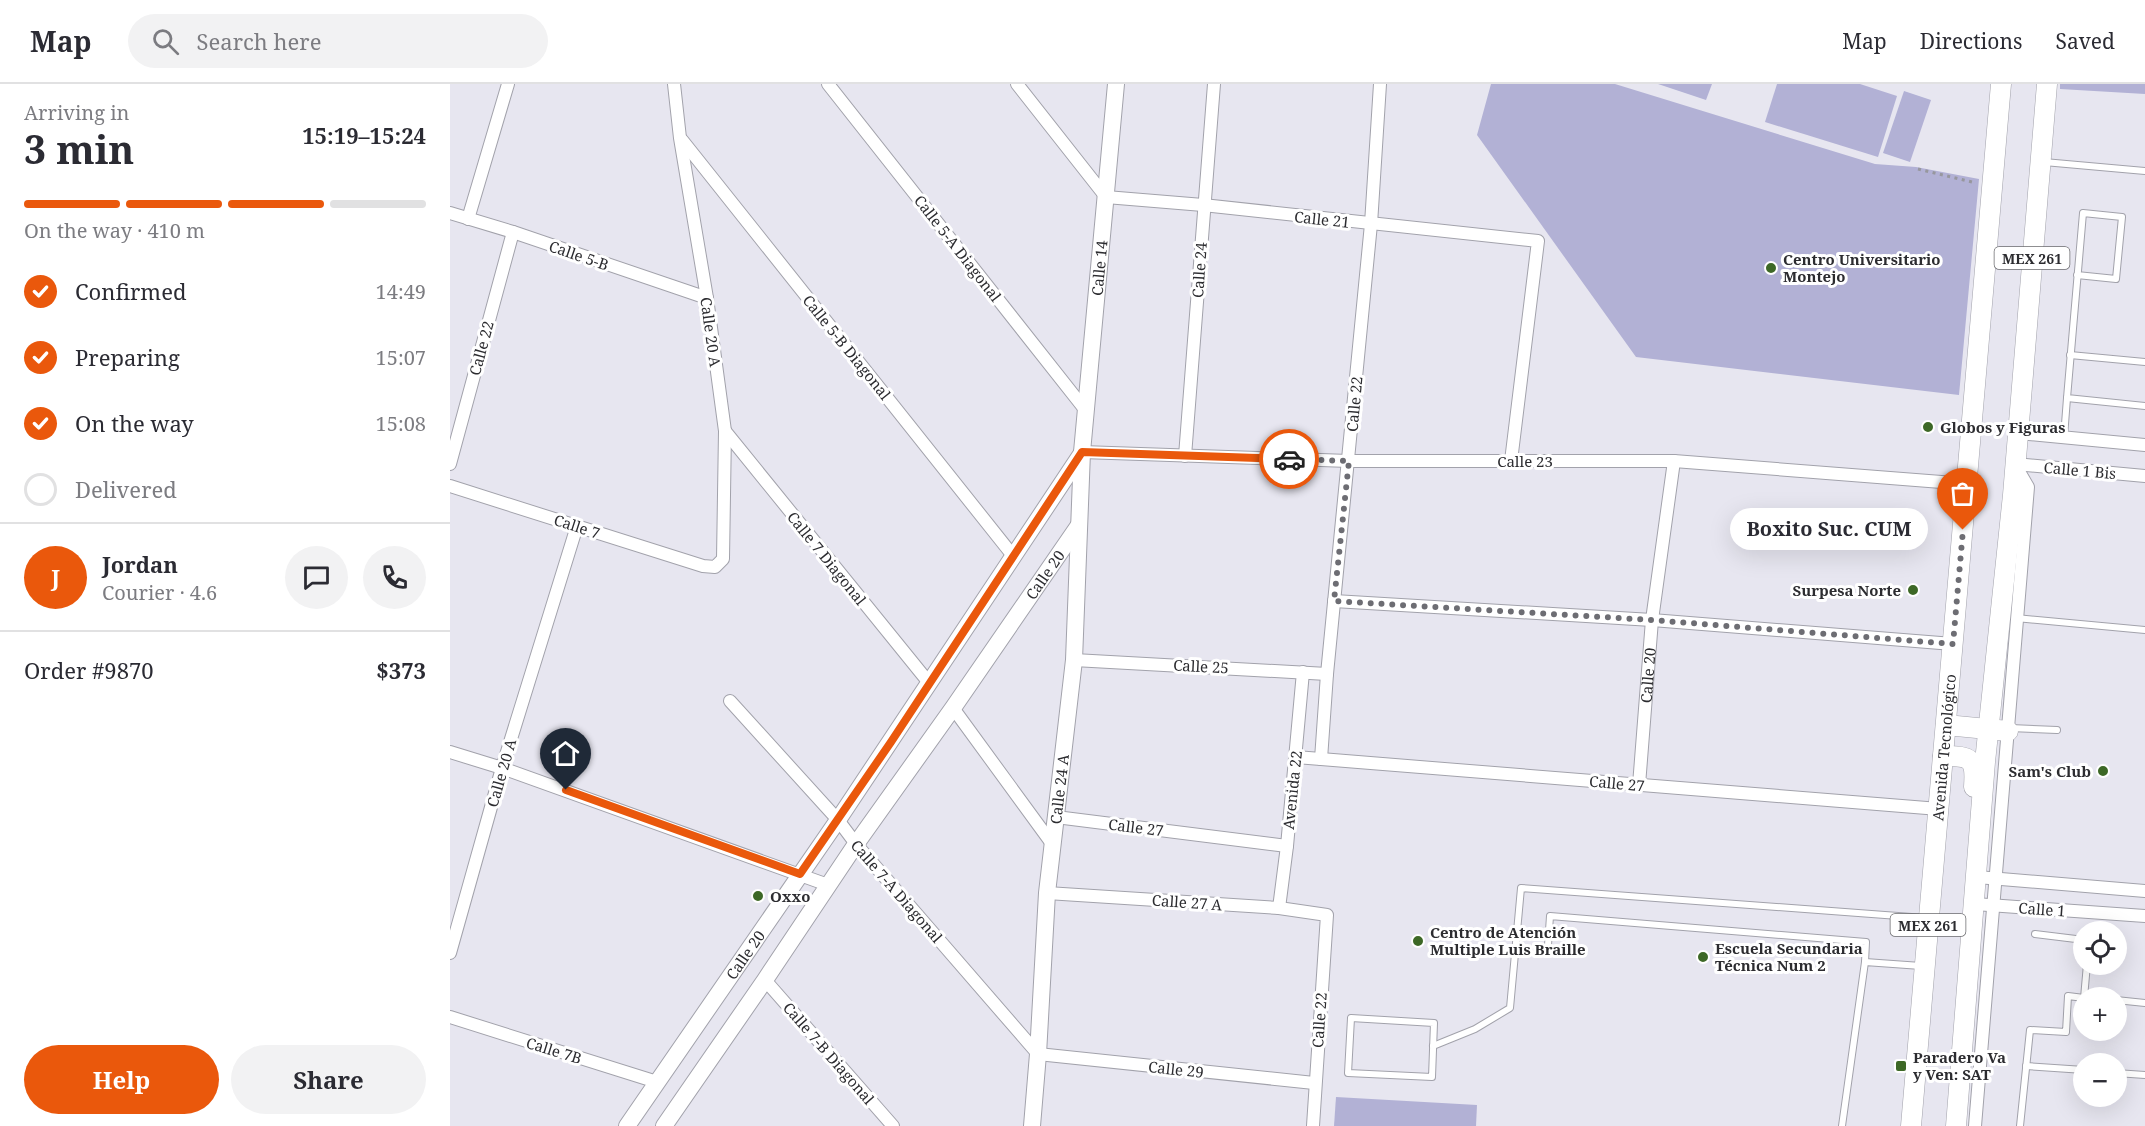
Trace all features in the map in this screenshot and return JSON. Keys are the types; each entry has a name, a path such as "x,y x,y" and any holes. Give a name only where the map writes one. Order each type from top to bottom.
{"main road":[{"name":"Avenida Tecnológico","path":"1911,1126 2001,84"},
{"name":"MEX 261","path":"1956,1126 1984,904 1986,878 1981,827 2002,729 2015,464 2047,84"},
{"path":"1946,725 2002,729"},
{"path":"1943,756 1967,758 1974,764 1976,769 1973,804 1981,827"}],"street":[{"path":"468,219 508,84"},
{"name":"Calle 20 A","path":"674,84 680,138 707,298 725,431 723,559 715,567 703,566"},
{"name":"Calle 5-A Diagonal","path":"828,84 1087,412"},
{"path":"1017,84 1106,197"},
{"name":"Calle 14","path":"1082,452 1116,84"},
{"name":"Calle 24","path":"1185,456 1214,84"},
{"name":"Calle 22","path":"1321,759 1327,674 1371,224 1380,84"},
{"name":"Calle 5-B Diagonal","path":"680,138 1014,556"},
{"name":"Calle 21","path":"1106,197 1538,241 1512,461"},
{"name":"Calle 5-B","path":"450,213 707,298"},
{"name":"Calle 22","path":"450,464 513,232"},
{"name":"Calle 7 Diagonal","path":"725,431 930,684"},
{"name":"Calle 1 Bis","path":"2018,433 2145,445"},
{"name":"Calle 20","path":"627,1126 930,684 1082,452"},
{"name":"Calle 23","path":"1082,452 1349,461 1674,461 1967,484"},
{"name":"Calle 24 A","path":"1032,1126 1047,893 1074,660 1082,452"},
{"name":"Calle 20","path":"1639,785 1652,620 1674,461"},
{"name":"Calle 1 Bis","path":"2015,464 2145,476"},
{"name":"Calle 7","path":"450,486 703,566"},
{"name":"Calle 20","path":"664,1126 856,844 1079,525"},
{"name":"Calle 20 A","path":"450,952 502,768 577,526"},
{"path":"1334,601 1652,620 1953,644"},
{"name":"Calle 25","path":"1074,660 1327,674"},
{"name":"Avenida 22","path":"1279,908 1303,672"},
{"name":"Calle 7-A Diagonal","path":"730,701 838,820 856,844 1038,1054"},
{"path":"953,708 1053,845"},
{"path":"1986,878 2002,729"},
{"path":"450,752 502,768 828,885"},
{"name":"Calle 27","path":"1296,757 1939,809"},
{"name":"Calle 27","path":"1056,817 1287,846"},
{"name":"Calle 1","path":"1986,878 2145,891"},
{"name":"Calle 27 A","path":"1047,893 1279,908 1327,915"},
{"path":"1975,1126 1984,904"},
{"name":"Calle 1","path":"1984,904 2145,916"},
{"name":"Calle 22","path":"1313,1126 1314,1083 1327,915"},
{"name":"Calle 7-B Diagonal","path":"765,980 893,1126"},
{"name":"Calle 7B","path":"450,1017 657,1082"},
{"name":"Calle 29","path":"1038,1054 1314,1083"}],"lane":[{"path":"2040,161 2145,171"},
{"path":"2064,437 2070,355 2077,275 2083,213 2122,216 2116,279 2077,275"},
{"path":"2070,355 2145,362"},
{"path":"2067,398 2145,406"},
{"path":"2009,617 2145,630"},
{"path":"2002,729 2057,730"},
{"path":"1433,1046 1475,1029 1510,1008 1521,888 1929,918"},
{"path":"1548,945 1550,916 1866,942 1842,1126"},
{"path":"2035,934 2073,939"},
{"path":"1865,962 1925,967"},
{"path":"2020,1126 2030,1030 2066,1032 2068,996 2073,997"},
{"path":"2127,1001 2145,1003"},
{"path":"1351,1018 1434,1023 1433,1046 1432,1077 1348,1073 1351,1018"},
{"path":"2026,1066 2073,1070"},
{"path":"2127,1074 2145,1076"}],"path":[{"path":"1918,169 1993,186"}],"shaded area":[{"name":"Centro Universitario Montejo","path":"1491,84 1615,84 1875,164 1916,167 1979,179 1959,395 1636,357 1477,135"},
{"path":"1658,84 1712,84 1706,100"},
{"path":"1777,84 1860,84 1897,96 1878,157 1765,122"},
{"path":"2060,84 2145,84 2145,94 2060,89"},
{"path":"1904,91 1931,100 1910,162 1883,153"},
{"path":"1336,1097 1477,1105 1476,1126 1334,1126"}],"way so far":[{"path":"1289,459 1349,461 1334,601 1652,620 1953,644 1963,530"}],"place":[{"name":"Centro Universitario Montejo","path":"1771,268"},
{"name":"Globos y Figuras","path":"1928,427"},
{"name":"Boxito Suc. CUM","path":"1963,530"},
{"name":"Surpesa Norte","path":"1913,590"},
{"name":"Sam's Club","path":"2103,771"},
{"name":"Oxxo","path":"758,896"},
{"name":"Centro de Atención Multiple Luis Braille","path":"1418,941"},
{"name":"Escuela Secundaria Técnica Num 2","path":"1703,957"},
{"name":"Paradero Va y Ven: SAT","path":"1901,1066"}],"route":[{"path":"566,790 800,874 891,742 1082,452 1289,459"}]}
